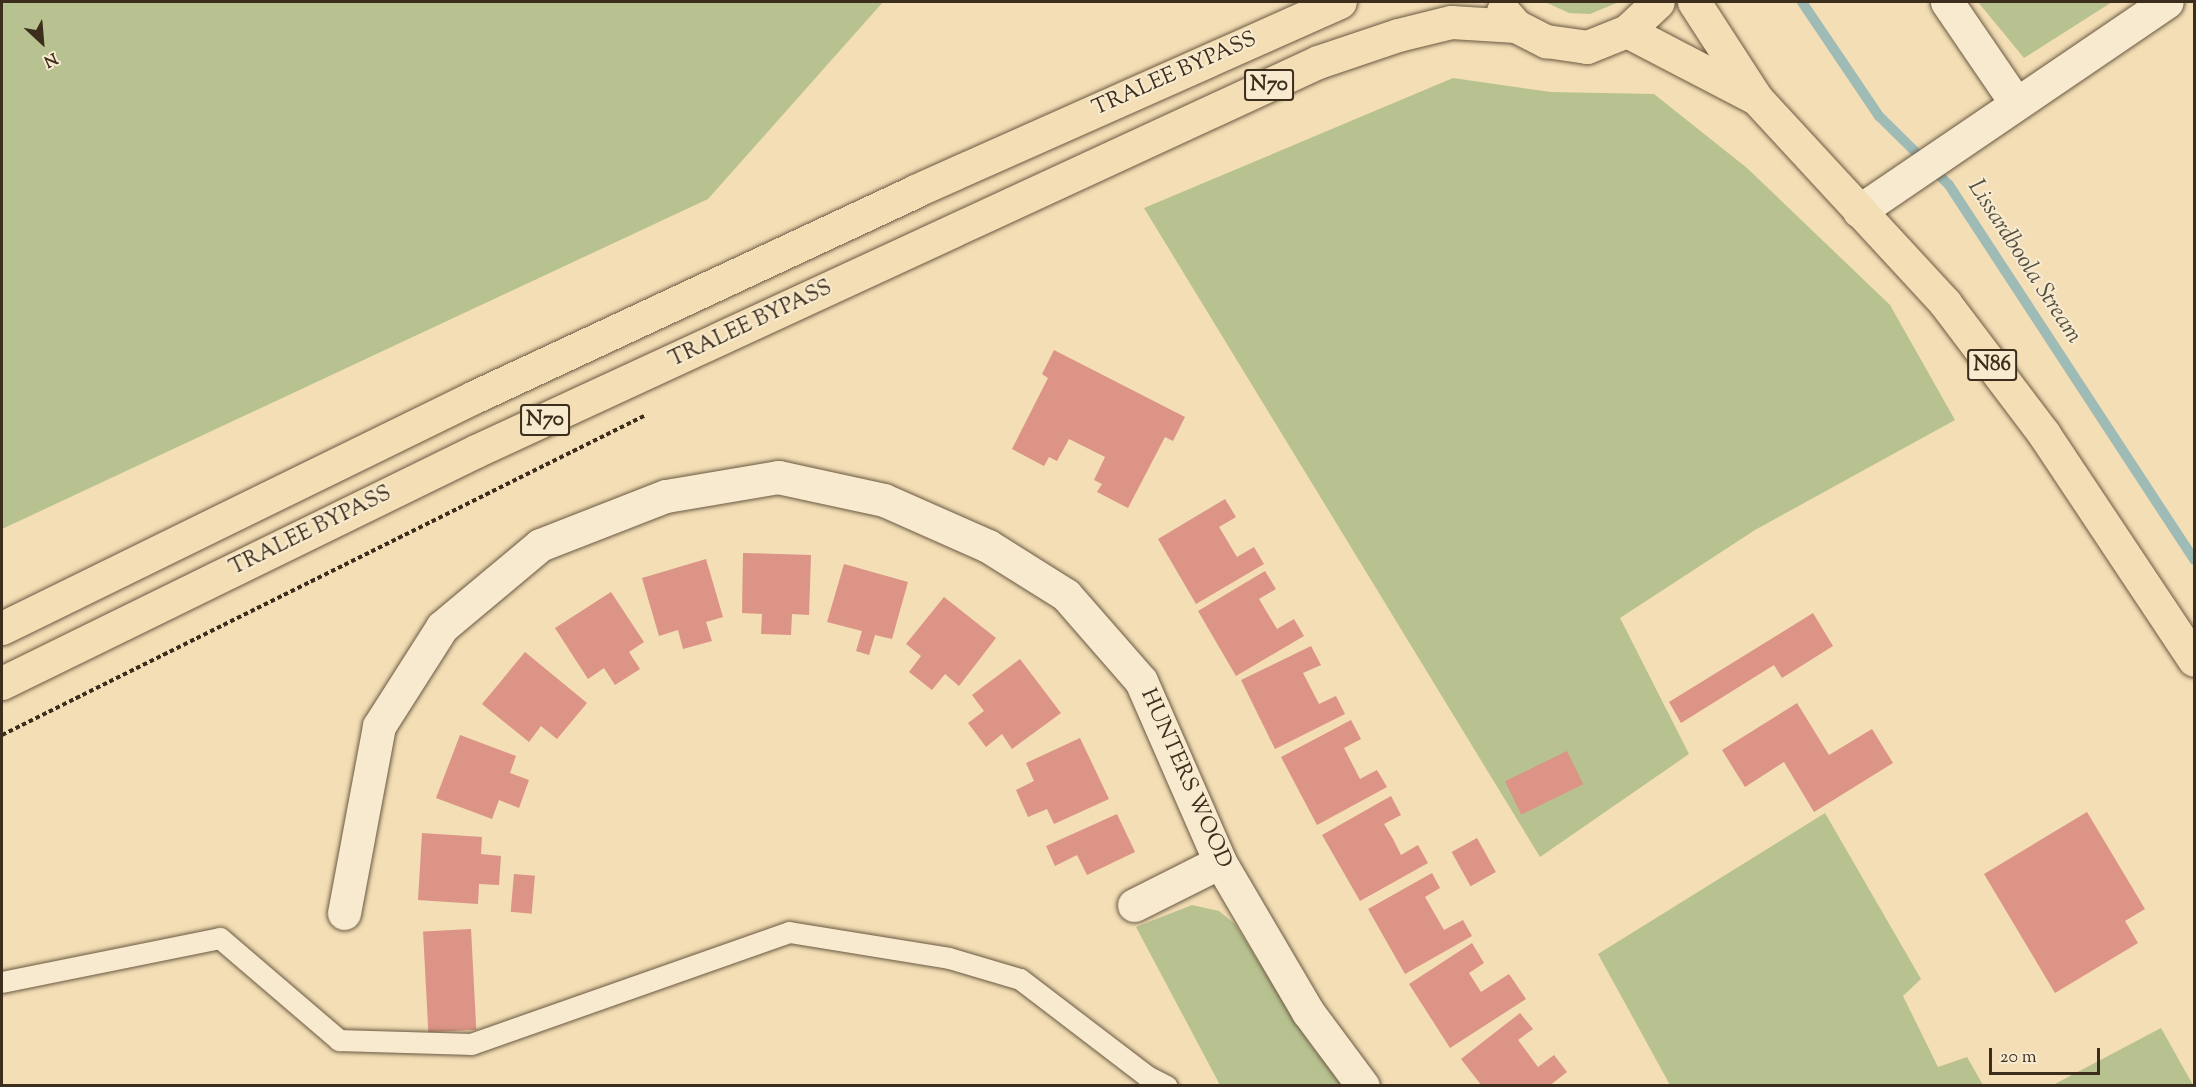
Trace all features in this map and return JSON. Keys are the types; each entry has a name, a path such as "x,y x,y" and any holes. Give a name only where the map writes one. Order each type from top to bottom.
{"main road":[{"name":"TRALEE BYPASS","path":"2,628 474,397 915,191 1340,2"},
{"name":"N70","path":"1507,14 1566,47 1587,47 1627,31 1658,2"},
{"name":"N86","path":"1694,2 1756,98 1945,303 2044,434 2194,660"},
{"name":"TRALEE BYPASS","path":"2,683 476,451 1318,62 1398,34 1451,22 1507,14"},
{"name":"N86","path":"1627,31 1756,98"}],"street":[{"path":"1947,2 2016,103"},
{"path":"1859,211 2168,2"},
{"name":"HUNTERS WOOD","path":"344,913 379,726 442,627 540,545 666,496 777,477 884,500 988,546 1066,595 1141,681 1220,862 1308,1012 1364,1086"},
{"path":"1134,905 1220,862"}],"lane":[{"path":"2,982 220,938 339,1040 471,1044 789,932 949,958 1020,979 1147,1076 1167,1086"}],"path":[{"path":"2,735 652,412"}],"green space":[{"path":"2,2 883,2 708,199 2,529"},
{"path":"1545,2 1619,2 1590,14 1569,13"},
{"path":"1978,2 2112,2 2024,58"},
{"path":"1453,78 1551,92 1654,94 1747,168 1890,305 1955,420 1755,530 1620,618 1689,754 1540,857 1144,208"},
{"path":"1825,813 1921,979 1903,996 1938,1067 1967,1057 1983,1085 1670,1085 1598,954"},
{"path":"1192,905 1219,911 1235,924 1312,1047 1344,1085 1220,1085 1136,927"},
{"path":"2161,1028 2193,1085 2053,1085"}],"building":[{"path":"1054,350 1185,417 1173,441 1165,437 1128,508 1097,492 1102,484 1094,480 1105,457 1069,439 1057,461 1049,457 1044,466 1012,449 1048,378 1042,374"},
{"path":"1225,499 1236,517 1219,527 1237,557 1254,547 1264,564 1196,604 1158,539"},
{"path":"743,553 811,555 809,615 792,614 791,635 761,634 762,614 742,613"},
{"path":"706,559 723,617 706,622 712,641 683,649 678,630 659,636 642,578"},
{"path":"844,564 908,582 892,639 875,635 869,655 856,651 862,631 827,622"},
{"path":"1265,571 1276,589 1259,599 1277,629 1294,619 1304,636 1236,676 1198,611"},
{"path":"611,592 644,642 629,652 640,669 615,685 604,668 588,679 555,628"},
{"path":"944,597 996,638 959,686 945,674 932,690 909,672 921,656 906,644"},
{"path":"1813,613 1833,646 1782,678 1774,665 1681,723 1669,702"},
{"path":"1311,646 1321,665 1303,673 1319,704 1336,696 1345,714 1275,749 1241,680"},
{"path":"525,652 587,703 557,739 541,726 529,742 482,704"},
{"path":"1020,659 1061,713 1012,749 1002,734 986,747 968,723 984,711 972,695"},
{"path":"1797,703 1829,755 1872,729 1893,763 1814,812 1784,762 1745,787 1722,750"},
{"path":"1351,720 1361,739 1344,748 1360,779 1377,770 1387,787 1317,825 1281,757"},
{"path":"460,735 516,756 510,773 529,780 519,808 499,800 492,819 436,798"},
{"path":"1080,738 1109,799 1054,824 1047,809 1028,817 1016,790 1034,781 1026,763"},
{"path":"1567,751 1583,784 1521,815 1505,781"},
{"path":"1391,796 1401,815 1384,824 1401,855 1418,845 1428,863 1360,901 1322,835"},
{"path":"2087,812 2145,909 2125,921 2138,943 2055,993 1984,874"},
{"path":"1117,814 1135,852 1087,875 1077,855 1055,866 1046,846"},
{"path":"422,833 482,837 481,854 501,856 499,885 479,884 478,904 418,900"},
{"path":"1477,838 1496,872 1471,886 1452,852"},
{"path":"1432,873 1440,888 1425,897 1444,930 1463,920 1472,936 1405,974 1368,909"},
{"path":"514,874 535,876 532,914 511,912"},
{"path":"471,929 476,1030 428,1032 423,932"},
{"path":"1472,943 1484,963 1469,973 1481,992 1509,974 1526,999 1450,1048 1409,984"},
{"path":"1520,1013 1533,1029 1518,1040 1538,1067 1554,1055 1567,1072 1549,1086 1482,1086 1461,1059"}],"waterway":[{"name":"Lissardboola Stream","path":"1802,2 1879,116 1949,185 2194,560"}]}
